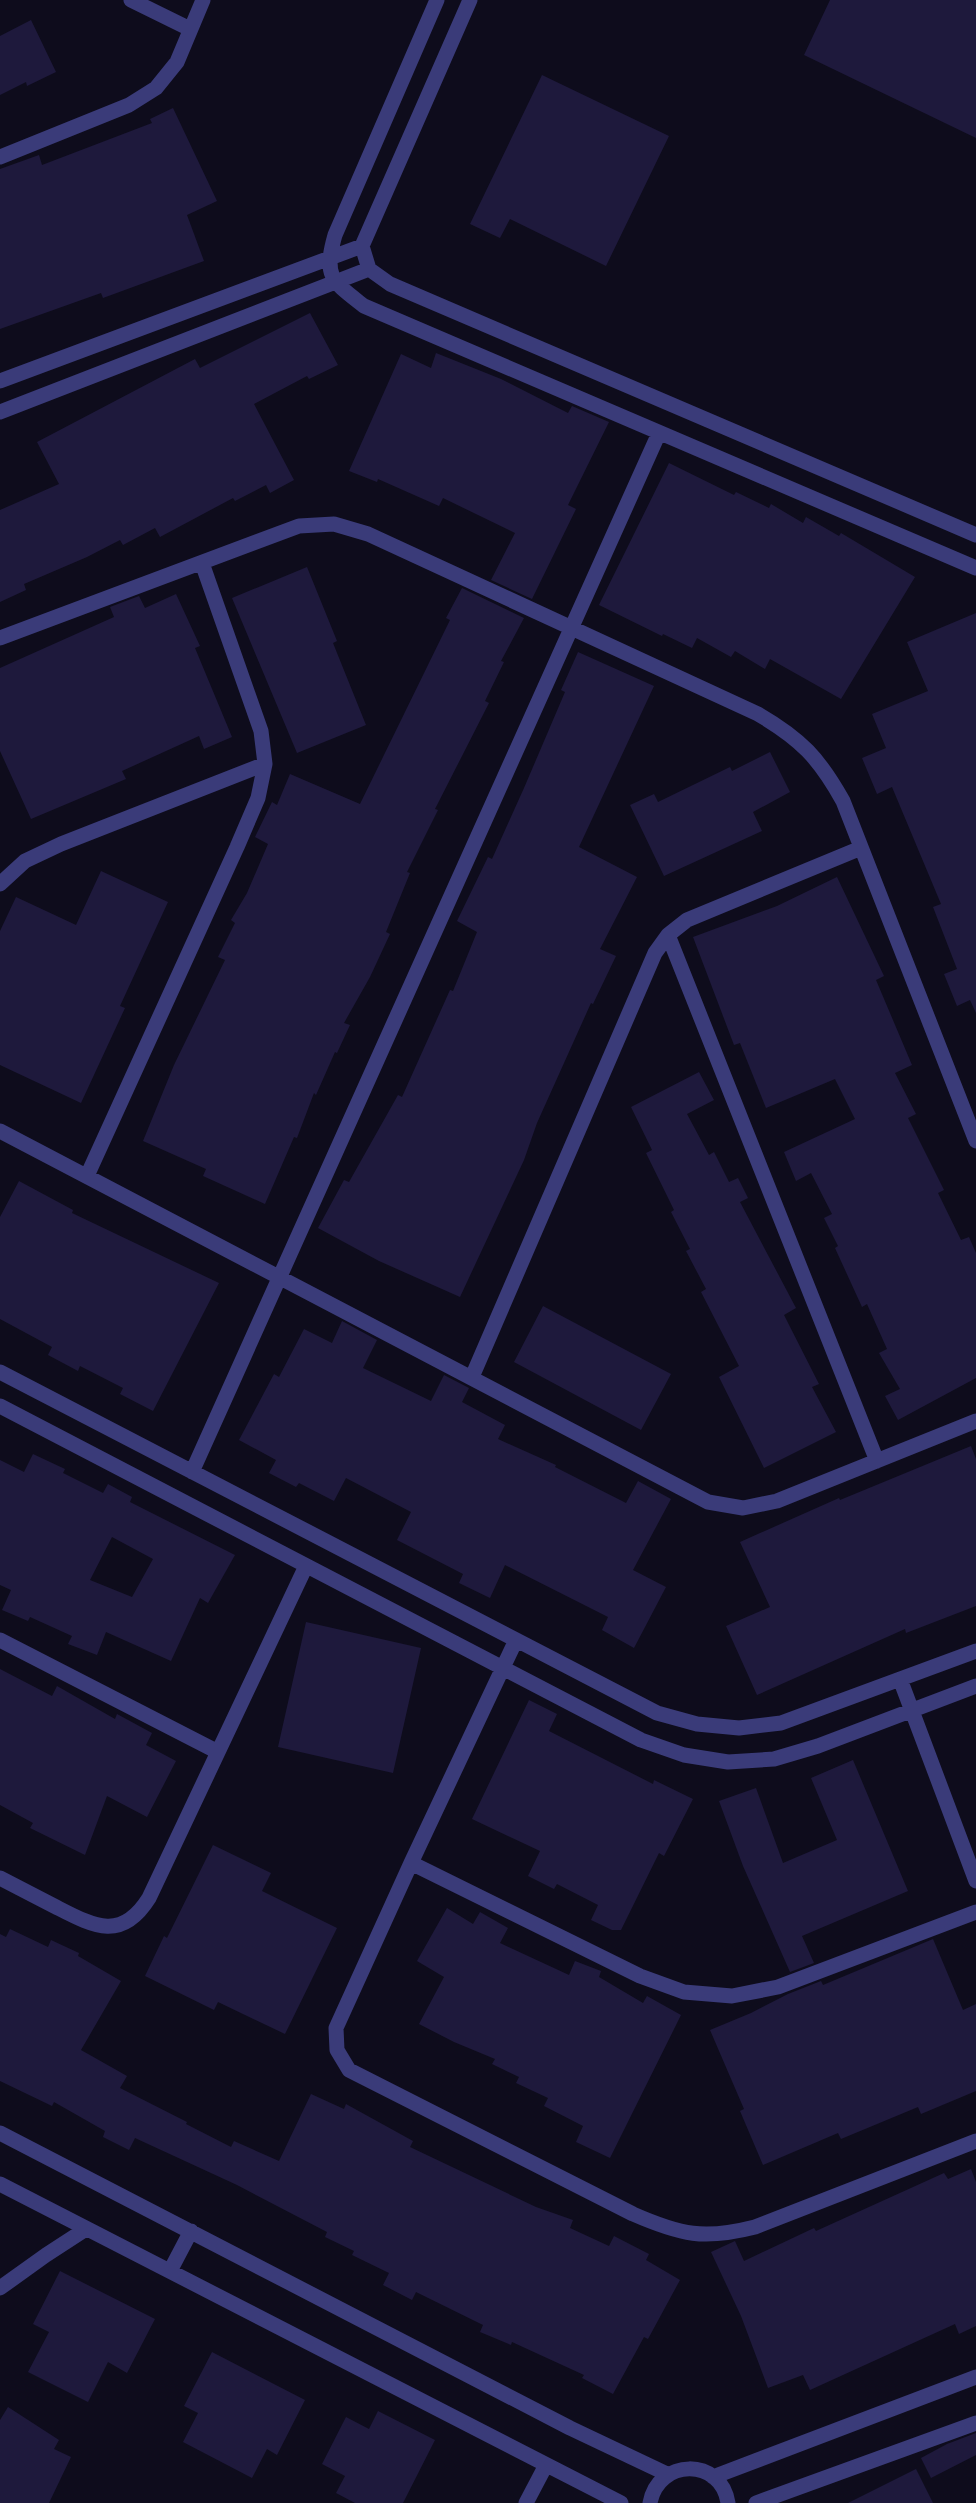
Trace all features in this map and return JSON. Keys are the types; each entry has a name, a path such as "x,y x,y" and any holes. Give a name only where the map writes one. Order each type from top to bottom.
{"street":[{"path":"131,0 190,29"},
{"path":"0,157 129,105 156,88 177,62 203,0"},
{"path":"437,0 335,235 328,259 334,283 364,306 976,568"},
{"path":"470,0 362,246 369,269 390,284 976,535"},
{"path":"0,381 362,246"},
{"path":"0,412 369,269"},
{"path":"192,1472 659,432"},
{"path":"0,638 298,526 334,525 368,534 758,714 785,729 809,750 828,774 843,801 976,1142"},
{"path":"87,1176 250,818 258,798 265,764 261,731 202,563"},
{"path":"0,884 26,861 61,844 265,764"},
{"path":"472,1377 651,963 668,935 687,920 709,910 861,848"},
{"path":"668,935 877,1461"},
{"path":"0,1131 708,1502 743,1508 777,1501 976,1421"},
{"path":"0,1372 657,1713 698,1724 739,1728 781,1723 976,1651"},
{"path":"0,1406 641,1740 684,1755 728,1762 774,1759 818,1746 976,1686"},
{"path":"0,1878 89,1924 107,1928 125,1924 140,1914 306,1566"},
{"path":"0,1640 218,1752"},
{"path":"516,1640 336,2028 337,2050 349,2070 633,2214 663,2227 693,2235 725,2234 755,2227 976,2141"},
{"path":"900,1679 976,1881"},
{"path":"411,1863 640,1976 684,1992 732,1996 778,1987 976,1912"},
{"path":"0,2133 570,2428 667,2474"},
{"path":"0,2184 621,2503"},
{"path":"0,2289 86,2229"},
{"path":"170,2271 191,2231"},
{"path":"713,2477 976,2377"},
{"path":"756,2503 976,2423"},
{"path":"526,2503 546,2465"},
{"path":"650,2503 652,2494 667,2474 691,2468 713,2477 722,2487 728,2503"}],"building":[{"path":"830,0 976,0 976,138 804,55"},
{"path":"31,20 56,72 27,86 26,82 0,95 0,36"},
{"path":"542,75 669,136 606,266 510,219 500,238 470,224"},
{"path":"173,108 217,201 187,215 204,261 103,298 101,293 0,329 0,169 39,155 42,165 152,123 150,119"},
{"path":"310,313 338,365 309,379 307,376 254,404 294,480 270,493 266,485 235,501 233,498 160,537 155,528 123,545 120,540 24,584 26,590 0,602 0,510 59,484 37,442 195,359 200,368"},
{"path":"436,353 501,379 568,413 572,406 609,422 568,505 576,509 532,599 491,580 515,533 443,498 439,506 378,479 377,482 349,471 401,354 431,368"},
{"path":"669,463 734,495 736,492 769,508 771,504 803,523 806,517 839,536 841,533 915,577 841,699 770,659 765,669 735,651 731,657 697,638 692,648 599,605"},
{"path":"307,567 337,641 333,643 366,725 297,753 232,598"},
{"path":"462,588 524,618 501,661 504,662 485,701 489,703 435,809 438,810 407,872 410,873 386,932 390,934 370,977 344,1023 350,1025 316,1095 314,1093 297,1138 294,1137 265,1204 203,1176 206,1169 143,1141 174,1065 225,960 218,957 235,923 231,920 247,893 268,844 255,837 272,802 277,805 290,774 360,804 450,620 446,618"},
{"path":"176,594 200,646 195,648 232,737 204,749 199,736 122,771 126,779 31,819 0,751 0,668 114,617 110,607 139,596 145,608"},
{"path":"976,613 976,1013 970,1000 957,1006 944,974 957,969 933,907 941,904 892,787 877,794 862,758 886,748 872,714 928,691 907,642"},
{"path":"578,652 654,686 579,847 637,877 600,949 616,956 593,1004 591,1003 537,1123 524,1160 460,1297 379,1261 318,1228 344,1180 349,1182 398,1095 402,1097 450,990 453,991 477,932 457,921 488,857 492,859 524,788 565,692 561,690"},
{"path":"770,752 790,792 753,812 762,831 664,876 630,805 654,794 658,802 730,767 732,771"},
{"path":"101,871 168,902 120,1006 125,1008 81,1103 0,1065 0,931 16,897 76,925"},
{"path":"837,877 884,976 876,980 912,1065 895,1073 916,1114 908,1118 944,1190 938,1193 961,1240 969,1237 976,1253 976,1378 898,1420 885,1396 900,1389 879,1353 887,1349 867,1304 862,1307 835,1248 838,1246 824,1218 832,1214 811,1173 796,1181 784,1152 855,1119 835,1079 766,1108 740,1043 734,1045 693,937 777,906"},
{"path":"699,1072 714,1100 687,1114 709,1155 714,1152 729,1182 738,1178 748,1198 740,1202 796,1308 784,1315 819,1384 812,1387 836,1432 764,1468 719,1377 739,1366 701,1292 706,1289 686,1251 690,1249 671,1212 674,1210 646,1153 652,1150 631,1107"},
{"path":"19,1181 73,1210 72,1213 219,1283 153,1411 120,1394 123,1388 80,1366 78,1371 48,1355 52,1347 0,1319 0,1217"},
{"path":"543,1306 671,1374 641,1430 514,1362"},
{"path":"342,1321 377,1340 363,1368 431,1401 444,1375 469,1388 462,1402 505,1425 498,1439 556,1465 555,1467 626,1503 638,1481 671,1499 633,1570 666,1587 634,1648 602,1630 608,1617 505,1565 490,1598 459,1583 463,1574 397,1540 411,1512 346,1478 334,1501 299,1483 296,1487 269,1473 276,1460 239,1440 274,1374 279,1377 304,1329 332,1343"},
{"path":"971,1446 976,1459 976,1606 906,1633 905,1629 757,1695 726,1626 770,1607 740,1542 839,1498 840,1500"},
{"path":"33,1454 65,1469 63,1473 103,1493 108,1484 132,1497 130,1502 235,1555 208,1603 200,1598 171,1661 106,1632 97,1655 68,1644 72,1636 30,1617 28,1621 2,1610 11,1590 0,1585 0,1460 24,1472","holes":["112,1537 153,1559 132,1597 90,1580"]},
{"path":"306,1622 421,1648 393,1773 278,1747"},
{"path":"0,1669 52,1696 57,1686 115,1719 117,1714 152,1733 146,1745 176,1761 147,1817 107,1796 85,1855 30,1828 33,1823 0,1805"},
{"path":"529,1700 557,1714 549,1731 653,1784 654,1780 693,1799 664,1856 659,1853 621,1930 612,1930 591,1920 598,1905 557,1884 554,1889 528,1876 540,1851 472,1819"},
{"path":"853,1760 908,1891 802,1936 814,1963 790,1972 743,1866 719,1801 756,1788 783,1863 837,1840 811,1778"},
{"path":"213,1845 271,1873 262,1891 337,1928 285,2034 218,2002 214,2010 145,1976 164,1936 167,1938"},
{"path":"447,1908 473,1924 480,1912 508,1928 500,1943 569,1975 575,1961 601,1971 599,1977 643,2003 647,1996 681,2015 610,2158 576,2142 583,2126 544,2106 548,2098 516,2083 519,2077 492,2064 495,2059 419,2024 444,1977 417,1961"},
{"path":"10,1929 48,1947 51,1940 79,1953 78,1956 121,1981 81,2050 127,2076 120,2088 231,2147 234,2141 279,2161 311,2094 344,2109 346,2104 413,2141 410,2147 536,2207 573,2220 570,2228 609,2246 614,2236 649,2254 646,2260 680,2280 648,2339 644,2337 613,2394 582,2378 584,2375 512,2342 511,2345 480,2332 483,2325 416,2292 412,2300 383,2285 389,2273 352,2255 354,2251 325,2237 327,2232 237,2185 135,2138 129,2150 103,2137 105,2131 54,2102 52,2106 0,2081 0,1934 6,1937"},
{"path":"933,1939 963,2010 976,2004 976,2091 921,2114 918,2107 841,2139 838,2133 763,2165 740,2111 744,2109 710,2030 788,1994 821,1981 823,1985"},
{"path":"971,2169 976,2182 976,2326 959,2334 955,2324 810,2390 803,2375 768,2388 741,2316 711,2252 735,2241 744,2261 814,2228 816,2231 944,2173 948,2179"},
{"path":"60,2271 155,2319 127,2373 108,2362 88,2402 28,2372 49,2332 33,2324"},
{"path":"212,2352 305,2400 277,2455 267,2449 252,2478 183,2442 198,2413 184,2406"},
{"path":"8,2407 59,2440 54,2449 71,2457 49,2503 0,2503 0,2420"},
{"path":"378,2411 435,2440 403,2503 355,2503 336,2493 345,2476 322,2464 346,2417 369,2429"},
{"path":"976,2433 976,2455 931,2478 921,2458 947,2444"},
{"path":"916,2469 933,2503 848,2503"}]}
